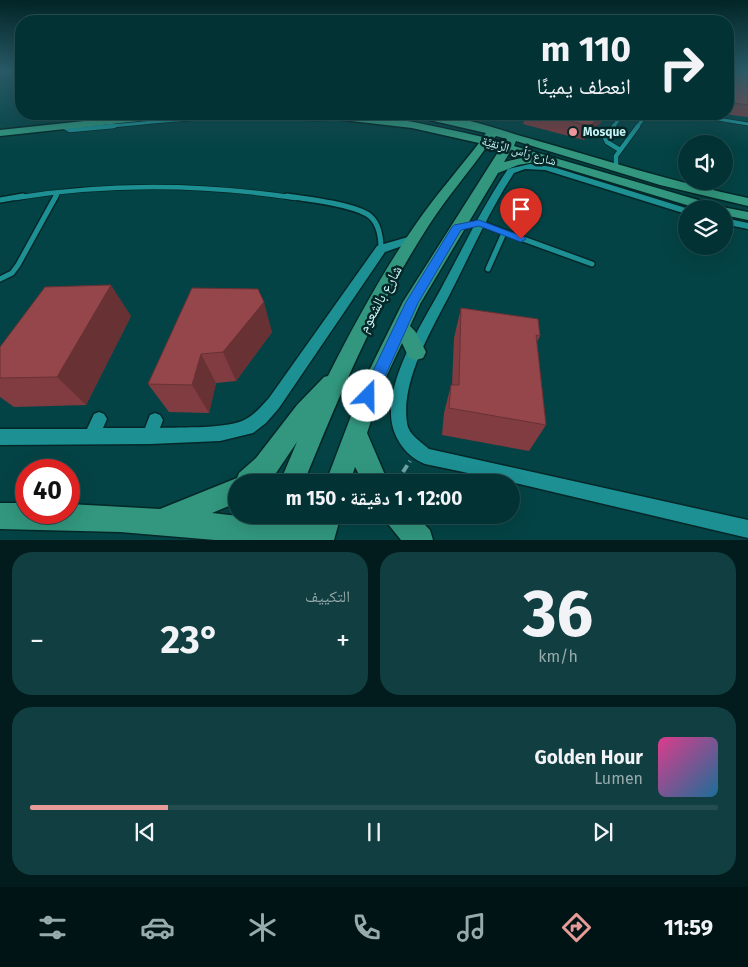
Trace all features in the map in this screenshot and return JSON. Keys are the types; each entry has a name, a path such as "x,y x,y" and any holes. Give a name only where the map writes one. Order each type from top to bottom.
{"street":[{"path":"0,125 44,120"},
{"path":"0,132 120,120"},
{"name":"شارع رَأس الرَّنقِيَّة","path":"374,120 412,125 449,133 490,136"},
{"name":"شارع رَأس الرَّنقِيَّة","path":"436,120 490,136 748,202"},
{"path":"449,133 459,140 474,158"},
{"name":"شارع بالشعوم","path":"296,474 339,375 381,296 423,224 490,136"},
{"name":"شارع رَأس الرَّنقِيَّة","path":"510,141 545,158 683,200"},
{"name":"شارع بالشعوم","path":"341,474 375,379 412,302 510,141"},
{"path":"491,171 515,162 545,158"},
{"path":"678,209 550,169 528,166 511,171 479,223 416,352 398,404 399,426 410,443 425,456 748,528"},
{"path":"733,213 748,216"},
{"path":"733,223 748,226"},
{"path":"0,437 150,436 220,433 246,428 261,418 293,377 381,249 415,238"},
{"path":"400,328 408,336 416,352"},
{"path":"257,474 265,467 305,412 339,375"},
{"path":"92,436 100,419"},
{"path":"150,436 155,420"},
{"path":"355,432 372,474"},
{"path":"158,523 228,493"},
{"path":"0,516 91,517 158,523 274,529 319,540 325,524"},
{"path":"405,524 420,540"}],"lane":[{"path":"63,126 66,129 79,130 176,120"},
{"path":"619,120 606,138 607,142 620,150"},
{"path":"616,167 615,160 620,150 642,120"},
{"path":"724,120 748,124"},
{"path":"0,200 58,192 123,187 184,186 243,190 301,198 367,214 373,218 380,229 381,249"},
{"path":"0,279 12,273 18,265 58,192"},
{"path":"458,227 479,223 592,264"},
{"path":"488,269 504,233"}],"building":[{"path":"734,96 748,96 748,105 734,103"},
{"path":"567,120 596,120 590,126"},
{"path":"111,285 57,377 0,378 0,347 45,287"},
{"path":"192,288 258,289 264,302 223,352 201,354 192,385 148,384"},
{"path":"461,308 538,319 540,336 536,335 546,425 449,408 451,385 459,385"}],"place":[{"name":"Mosque","path":"573,132"}],"route":[{"path":"368,396 412,302 458,227 479,223 521,239"}]}
